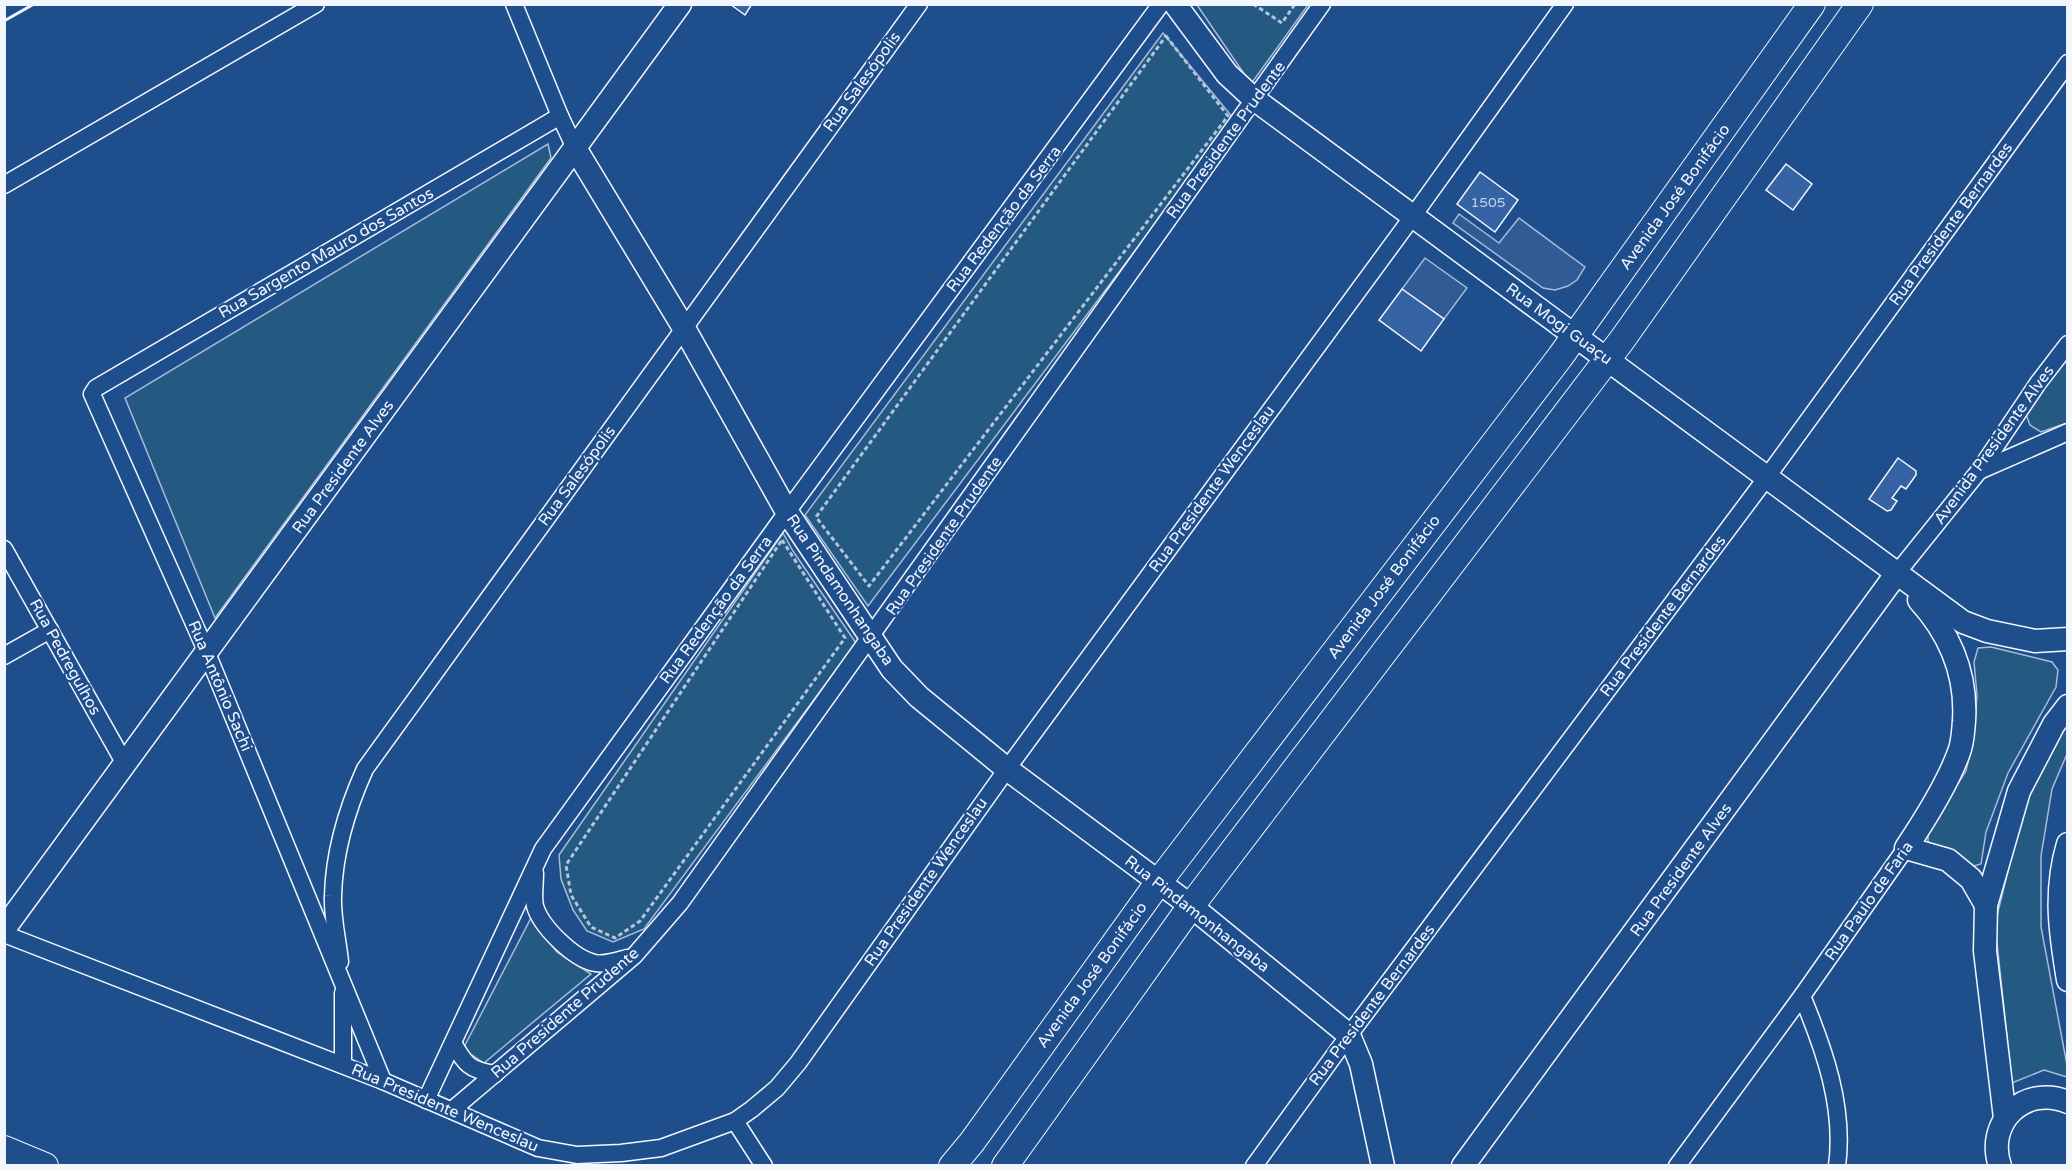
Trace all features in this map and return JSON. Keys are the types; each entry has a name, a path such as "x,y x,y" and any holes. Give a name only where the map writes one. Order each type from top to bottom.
{"main road":[{"name":"Avenida José Bonifácio","path":"952,1166 972,1142 1158,883 1575,336 1812,4"},
{"path":"1005,1166 1191,906 1607,359 1860,4"},
{"path":"4,1149 45,1166"}],"street":[{"path":"4,185 316,4"},
{"name":"Rua Pindamonhangaba","path":"514,4 575,148 684,328 787,512 892,669 919,697 1007,769 1191,906 1349,1035 1361,1064 1383,1166"},
{"name":"Rua Presidente Alves","path":"4,929 680,4"},
{"name":"Rua Salesópolis","path":"343,983 333,898 337,854 350,802 365,770 919,4"},
{"name":"Rua Redenção da Serra","path":"426,1100 543,849 787,512 1161,4"},
{"name":"Rua Mogi Guaçu","path":"1175,4 1227,74 1254,99 1963,622 1987,631"},
{"name":"Rua Presidente Prudente","path":"452,1110 634,956 680,903 1322,4"},
{"name":"Rua Presidente Wenceslau","path":"4,934 383,1081 538,1148 577,1155 621,1154 661,1148 735,1121 777,1088 798,1063 1007,769 1413,216 1565,4"},
{"name":"Rua Presidente Bernardes","path":"1254,1166 1349,1035 1767,477 2067,63"},
{"name":"Rua Sargento Mauro dos Santos","path":"93,391 560,116"},
{"name":"Avenida Presidente Alves","path":"1898,573 1979,471 2067,344"},
{"name":"Rua Antônio Sachi","path":"93,391 92,397 207,653 383,1081"},
{"path":"1979,471 2067,432"},
{"name":"Rua Pedregulhos","path":"4,549 125,764"},
{"name":"Rua Presidente Alves","path":"1463,1166 1898,573"},
{"name":"Rua Paulo de Faria","path":"1677,1166 1802,996 1906,848 1954,765 1960,750 1965,705 1956,656 1941,627 1898,573"},
{"path":"4,656 50,630"},
{"path":"1956,656 1963,644 1973,635 1987,631 2035,641 2067,639"},
{"path":"2006,1118 1985,951 1986,905 2019,791 2054,724 2067,706"},
{"path":"2067,844 2059,891 2059,929 2067,980"},
{"path":"1906,848 1948,860 1971,879 1986,905"},
{"path":"534,870 535,906 548,931 570,950 594,963 612,963 634,956"},
{"name":"Rua Antônio Sachi","path":"343,983 343,1065"},
{"path":"1802,996 1822,1043 1835,1094 1839,1153 1837,1166"},
{"path":"453,1043 463,1061 472,1068 495,1074"},
{"path":"2000,1166 1996,1144 1999,1130 2016,1107 2029,1100 2044,1097 2067,1102"},
{"path":"735,1121 764,1166"}],"path":[{"path":"1253,4 1282,23 1295,4"},
{"path":"1166,36 1228,116 869,586 816,517 1166,36"},
{"path":"782,540 845,638 640,921 615,938 591,927 571,896 566,865 782,540"}],"shaded area":[{"path":"1197,5 1308,5 1251,84"},
{"path":"1163,33 1234,119 868,606 805,515"},
{"path":"548,144 551,158 215,618 125,398"},
{"path":"1459,214 1499,243 1519,218 1585,267 1577,280 1568,286 1555,290 1543,288 1453,223"},
{"path":"1425,258 1467,288 1444,319 1402,289"},
{"path":"2067,356 2067,423 2041,432 2030,425 2025,412"},
{"path":"783,533 856,643 644,929 613,942 587,931 573,910 561,879 559,855"},
{"path":"1991,647 2052,662 2058,670 2056,687 2008,773 1986,832 1981,864 1970,867 1928,845 1928,831 1966,771 1974,736 1977,695 1974,662 1978,648"},
{"path":"2067,725 2067,754 2052,789 2041,856 2041,927 2067,1065 2067,1077 2044,1070 2012,1083 1995,924 2030,781"},
{"path":"531,918 557,952 591,974 484,1063 463,1049"}],"building":[{"path":"730,4 752,4 745,15"},
{"path":"1786,164 1812,184 1793,210 1766,190"},
{"path":"1480,172 1518,200 1495,232 1457,204"},
{"path":"1402,289 1444,319 1421,351 1379,320"},
{"path":"1898,458 1916,471 1916,475 1906,489 1901,486 1892,498 1897,501 1891,510 1887,511 1869,499"}],"wall":[{"path":"4,21 34,4"}]}
